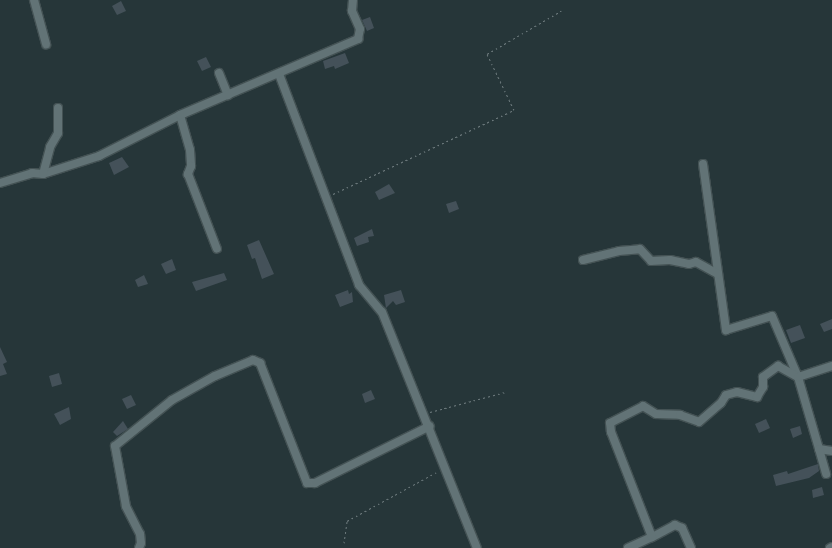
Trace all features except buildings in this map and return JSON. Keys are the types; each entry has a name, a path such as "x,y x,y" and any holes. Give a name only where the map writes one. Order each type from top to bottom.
{"street":[{"path":"34,0 46,44"},
{"path":"0,182 32,173 43,174 99,156 180,115 280,74 358,39 360,30 352,11 353,0"},
{"path":"219,73 228,95"},
{"path":"280,74 359,285 382,312 423,414 430,426 477,548"},
{"path":"43,174 50,147 58,133 58,108"},
{"path":"180,115 190,150 191,166 188,174 217,249"},
{"path":"702,164 726,330 772,316 798,377 826,474"},
{"path":"583,260 619,251 640,249 651,261 670,260 689,264 696,262 718,274"},
{"path":"139,548 142,543 140,534 126,506 115,446 172,400 215,376 253,360 260,363 307,483 315,483 430,426"},
{"path":"652,537 610,432 610,423 643,406 656,414 680,415 699,422 721,403 726,395 737,392 757,397 763,387 763,377 778,366 798,377 832,366"},
{"path":"819,449 832,451"},
{"path":"628,548 676,525 682,528 691,548"}],"path":[{"path":"327,197 514,110 487,54 561,11"},
{"path":"423,414 505,392"},
{"path":"344,543 347,521 445,468"}]}
